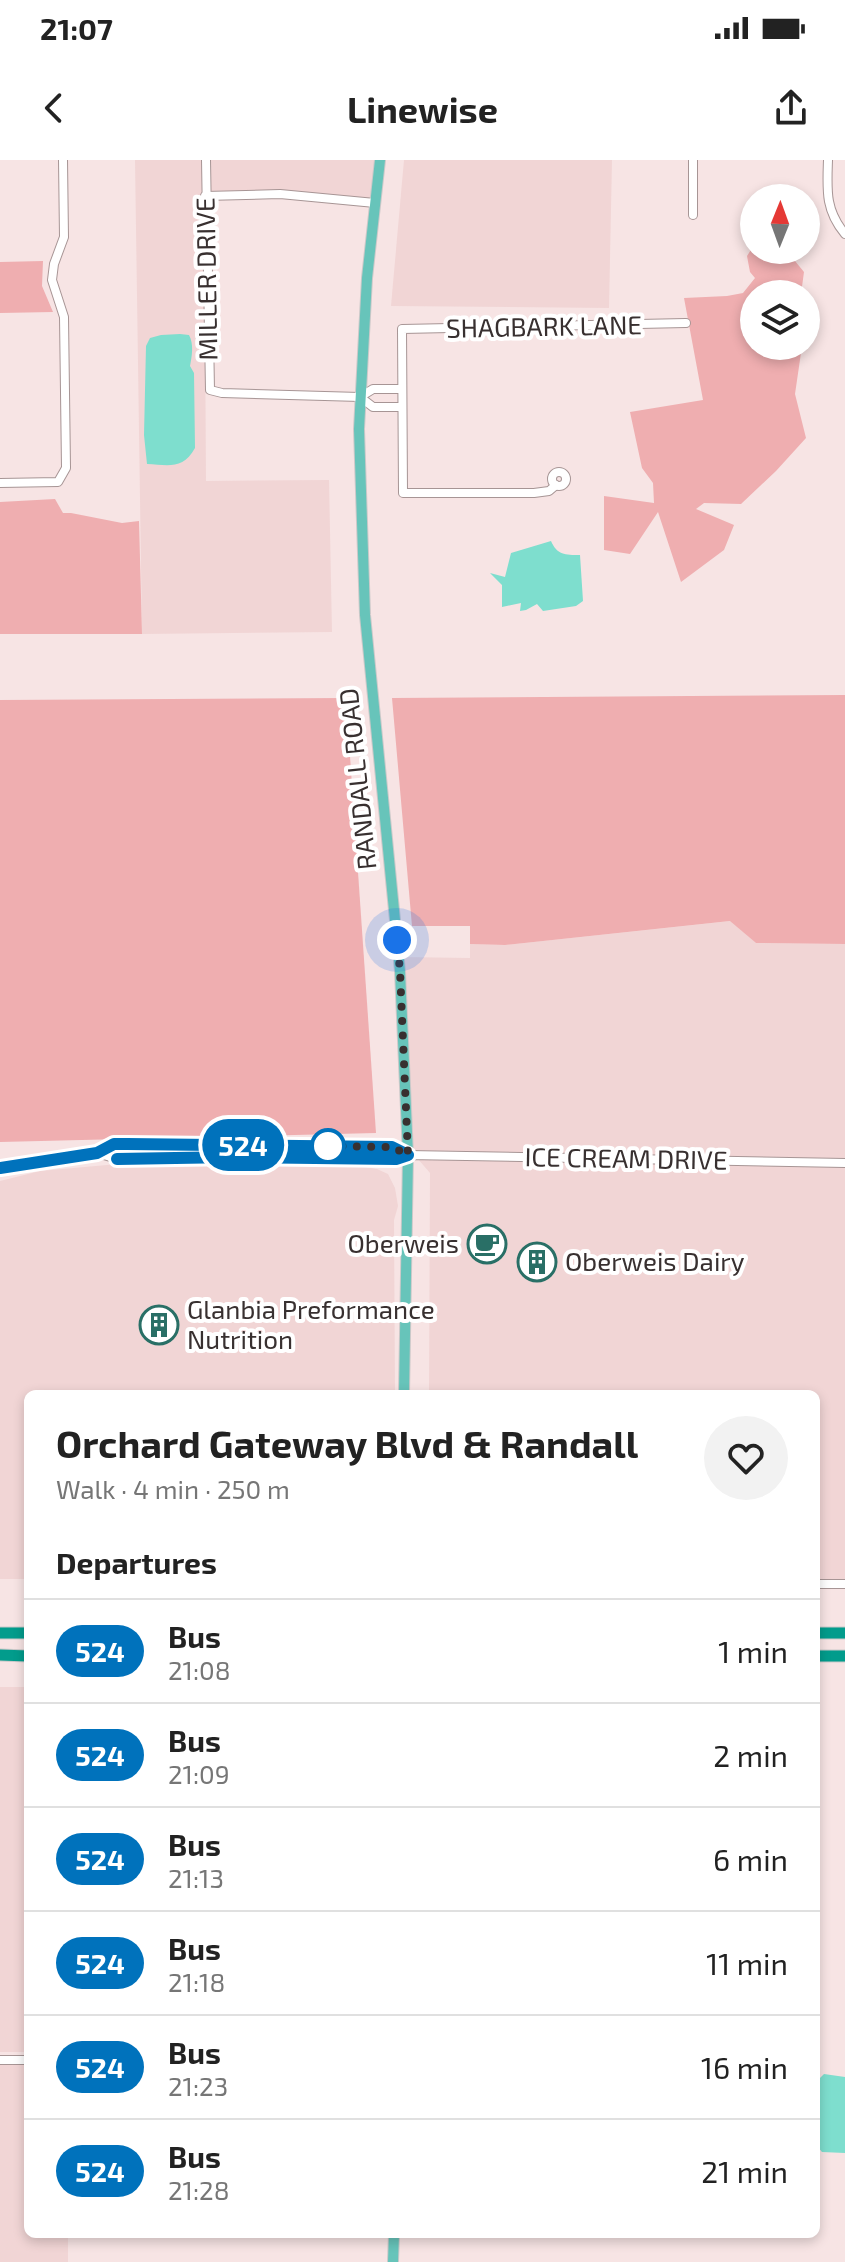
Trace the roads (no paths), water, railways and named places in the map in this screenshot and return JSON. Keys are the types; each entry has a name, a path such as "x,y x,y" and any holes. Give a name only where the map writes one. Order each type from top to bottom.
{"highway":[{"path":"0,1633 24,1633"},
{"path":"820,1633 845,1633"},
{"path":"0,1655 24,1656"},
{"path":"820,1656 845,1656"}],"main road":[{"name":"RANDALL ROAD","path":"380,160 367,278 359,429 365,615 400,971 408,1155 404,1390"},
{"path":"393,2262 394,2238"}],"street":[{"path":"2,483 58,482 66,468 64,317 52,280 64,237 63,160"},
{"name":"MILLER DRIVE","path":"206,160 210,390 222,393 360,397"},
{"path":"693,160 693,215"},
{"path":"828,160 828,205 845,234"},
{"path":"205,196 280,194 375,203"},
{"name":"SHAGBARK LANE","path":"402,389 402,329 686,323"},
{"path":"402,407 373,407 360,397 373,389 402,389 403,493 534,493 549,491 556,485"},
{"path":"0,1168 97,1153 114,1144 392,1147 408,1155"},
{"path":"97,1153 117,1159 396,1159 408,1155"},
{"name":"ICE CREAM DRIVE","path":"408,1155 845,1163"},
{"path":"820,1584 845,1584"},
{"path":"0,2060 24,2060"}],"place":[{"name":"Oberweis","path":"487,1244"},
{"name":"Oberweis Dairy","path":"537,1262"},
{"name":"Glanbia Preformance Nutrition","path":"159,1325"}]}
